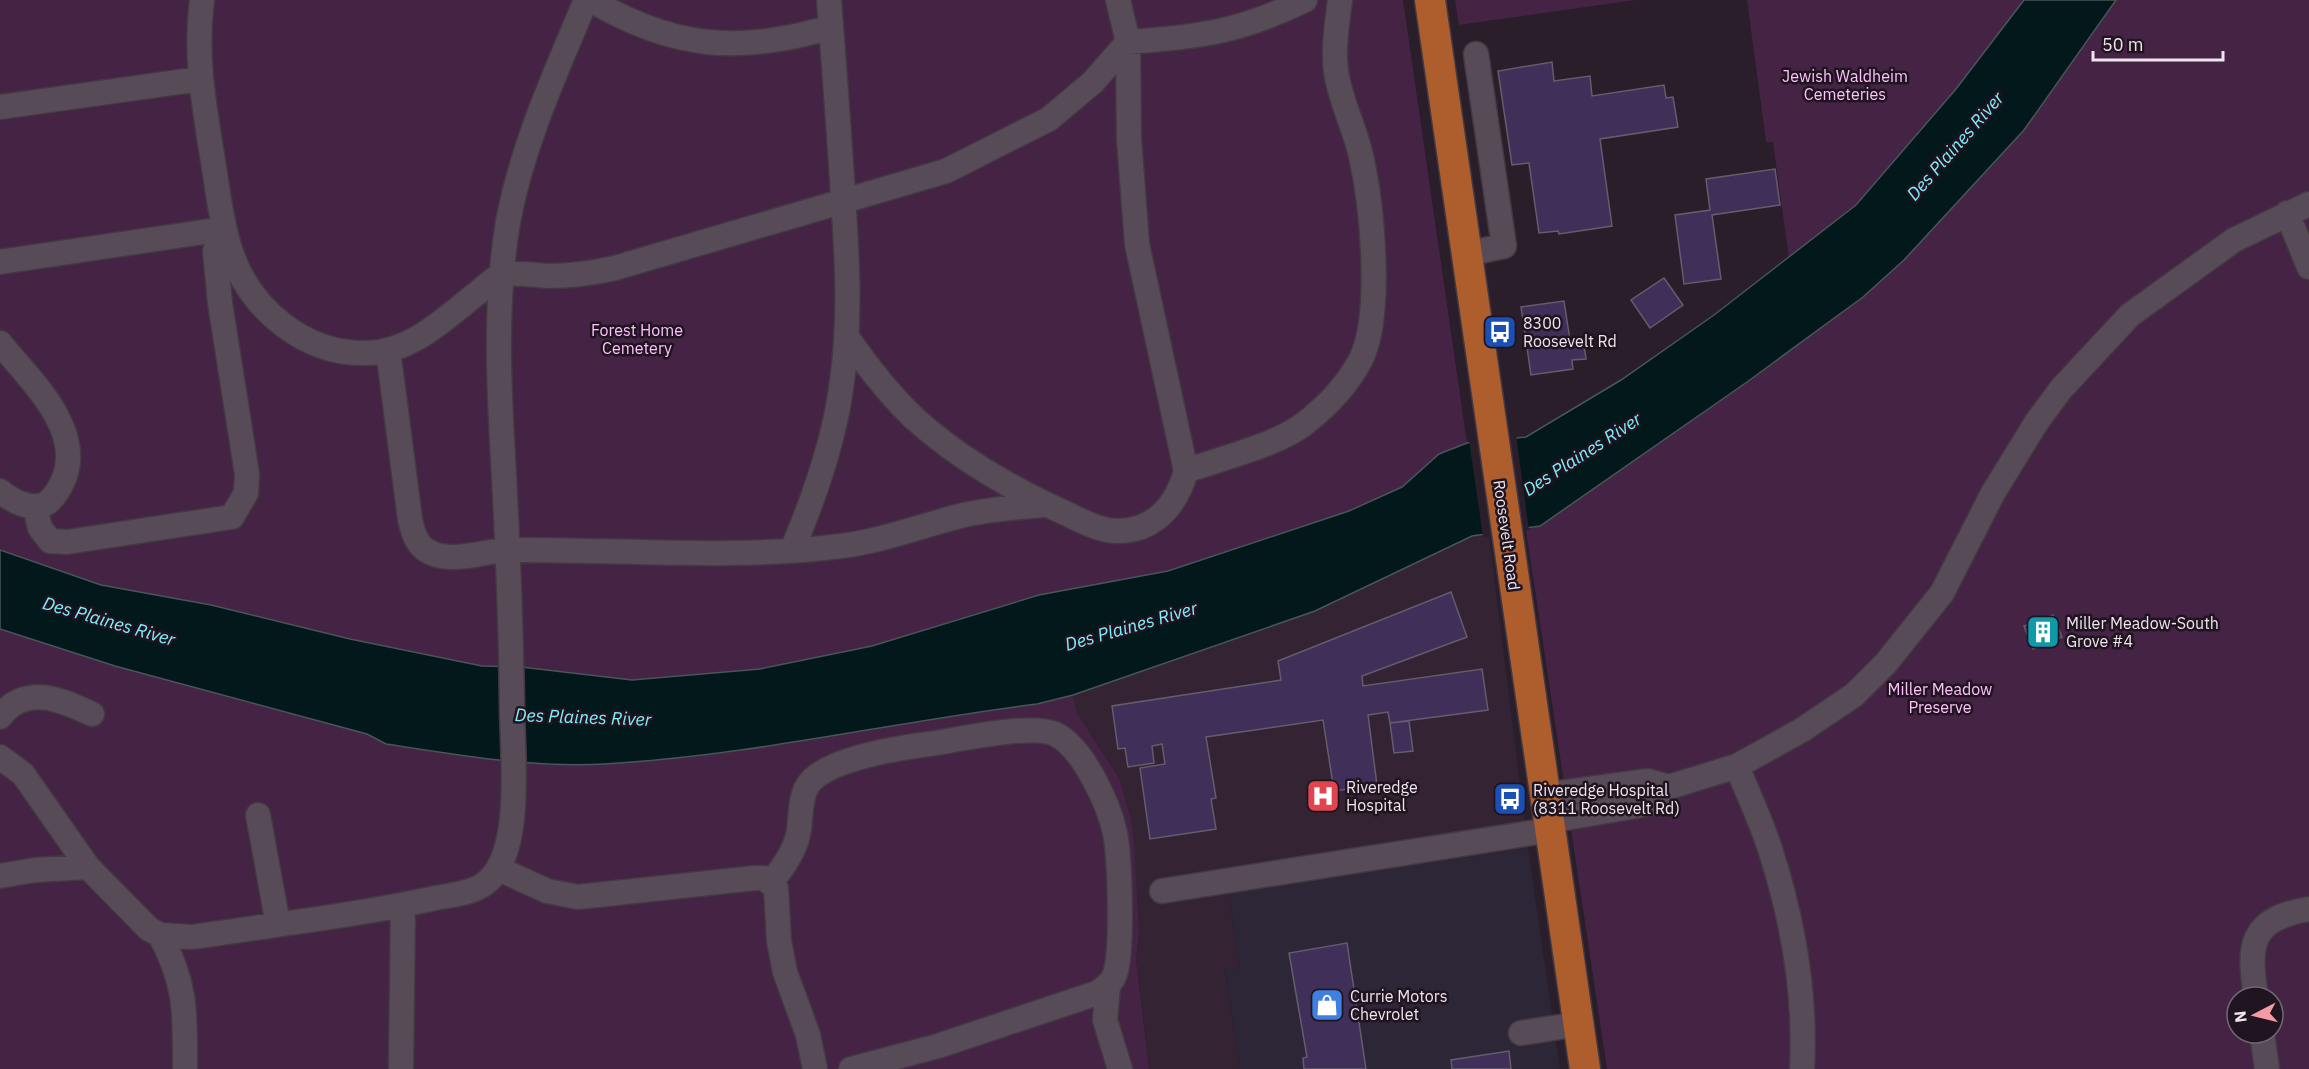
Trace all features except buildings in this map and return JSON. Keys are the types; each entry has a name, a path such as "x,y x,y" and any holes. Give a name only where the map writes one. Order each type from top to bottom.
{"main road":[{"name":"Roosevelt Road","path":"1430,0 1585,1069"}],"lane":[{"path":"202,0 198,44 200,79 224,229 231,254 250,292 298,336 315,345 333,350 368,353 388,350 436,327 501,275 576,275 599,272 946,171 1028,132 1049,119 1093,82 1128,42 1198,37 1226,32 1256,22 1305,0"},
{"path":"0,757 23,774 88,867 140,922 160,935 192,937 403,905 472,890 485,884 499,869 510,835 512,789 508,550 498,375 501,275 509,220 532,134 586,0"},
{"path":"591,0 642,26 708,43 772,42 831,27"},
{"path":"792,550 814,498 828,448 842,383 847,337 844,201 829,0"},
{"path":"847,337 867,366 890,392 940,441 1008,487 1108,531 1138,528 1157,520 1172,506 1181,489 1186,471 1137,244 1129,139 1128,42 1118,0"},
{"path":"1186,471 1284,435 1304,424 1347,382 1362,358 1368,340 1373,285 1371,228 1360,154 1337,78 1335,59 1340,0"},
{"path":"1466,254 1504,246 1476,54"},
{"path":"0,108 200,79"},
{"path":"1162,891 1548,815 1648,781 1669,787 1737,766 1802,730 1854,695 1886,663 1942,593 2002,476 2036,423 2061,389 2130,315 2235,240 2298,208 2309,267"},
{"path":"0,262 224,229"},
{"path":"35,507 40,528 51,542 68,542 232,517 246,493 247,474 220,303 215,252 224,229"},
{"path":"0,343 45,399 63,432 67,469 53,497 35,507 9,498 0,491"},
{"path":"388,350 410,519 418,543 426,550 455,557 508,550 715,554 792,550 869,542 966,514 1048,505"},
{"path":"0,717 7,708 20,700 48,697 57,698 92,714"},
{"path":"771,882 783,868 798,836 806,789 813,780 829,769 909,746 1031,730 1054,734 1068,743 1085,766 1104,799 1115,833 1118,870 1118,961 1114,976 1108,986 1105,1020 1120,1069"},
{"path":"1737,766 1770,850 1793,938 1802,1016 1802,1069"},
{"path":"258,815 278,924"},
{"path":"0,876 35,870 88,867"},
{"path":"499,869 547,891 579,897 755,878 764,878 771,882 778,896 779,941 785,972 808,1035 815,1069"},
{"path":"400,1069 403,905"},
{"path":"2255,985 2251,953 2264,927 2273,919 2309,909"},
{"path":"160,935 173,960 184,1001 185,1069"},
{"path":"851,1069 961,1038 1097,993 1108,986"},
{"path":"1521,1033 1579,1024"},
{"path":"2264,1045 2267,1069"}],"shaded area":[{"name":"Riveredge Hospital","path":"1483,534 1484,537 1489,536 1528,848 1229,892 1239,968 1225,970 1240,1069 1149,1069 1136,959 1139,935 1119,778 1077,713 1073,695 1315,611 1460,540"},
{"path":"1528,848 1560,1069 1240,1069 1225,969 1239,967 1229,892"}],"green space":[{"name":"Forest Home Cemetery","path":"0,0 1403,0 1467,443 1439,454 1402,487 1349,511 1168,571 1039,595 872,646 760,669 631,680 521,667 482,666 350,639 211,605 101,585 0,550"},
{"path":"1455,0 1636,0 1459,25"},
{"name":"Jewish Waldheim Cemeteries","path":"1747,0 2024,0 1956,89 1856,205 1789,259 1773,142 1766,142"},
{"name":"Miller Meadow Preserve","path":"2116,0 2309,0 2309,1069 1607,1069 1526,530 1540,525 1747,382 1904,260 2024,130"},
{"path":"0,629 115,666 367,734 386,744 495,760 549,764 604,764 713,754 1037,704 1073,695 1077,713 1119,778 1130,815 1134,840 1139,935 1136,959 1149,1069 0,1069"}],"water":[{"name":"Des Plaines River","path":"2024,0 2116,0 2024,130 1904,260 1863,297 1747,382 1540,526 1472,536 1315,611 1073,695 1037,704 713,754 604,764 549,764 495,760 386,744 367,734 115,666 0,629 0,550 101,585 211,605 350,639 482,666 521,667 632,680 760,669 872,646 1039,595 1168,571 1349,511 1402,487 1439,454 1467,443 1526,437 1621,380 1714,315 1856,205 1956,89"}],"pier":[{"path":"1516,435 1529,530 1483,537 1469,440"}],"place":[{"name":"8300 Roosevelt Rd","path":"1500,332"},
{"name":"Miller Meadow-South Grove #4","path":"2043,632"},
{"name":"Riveredge Hospital","path":"1323,796"},
{"name":"Riveredge Hospital (8311 Roosevelt Rd)","path":"1510,799"},
{"name":"Currie Motors Chevrolet","path":"1327,1005"}]}
